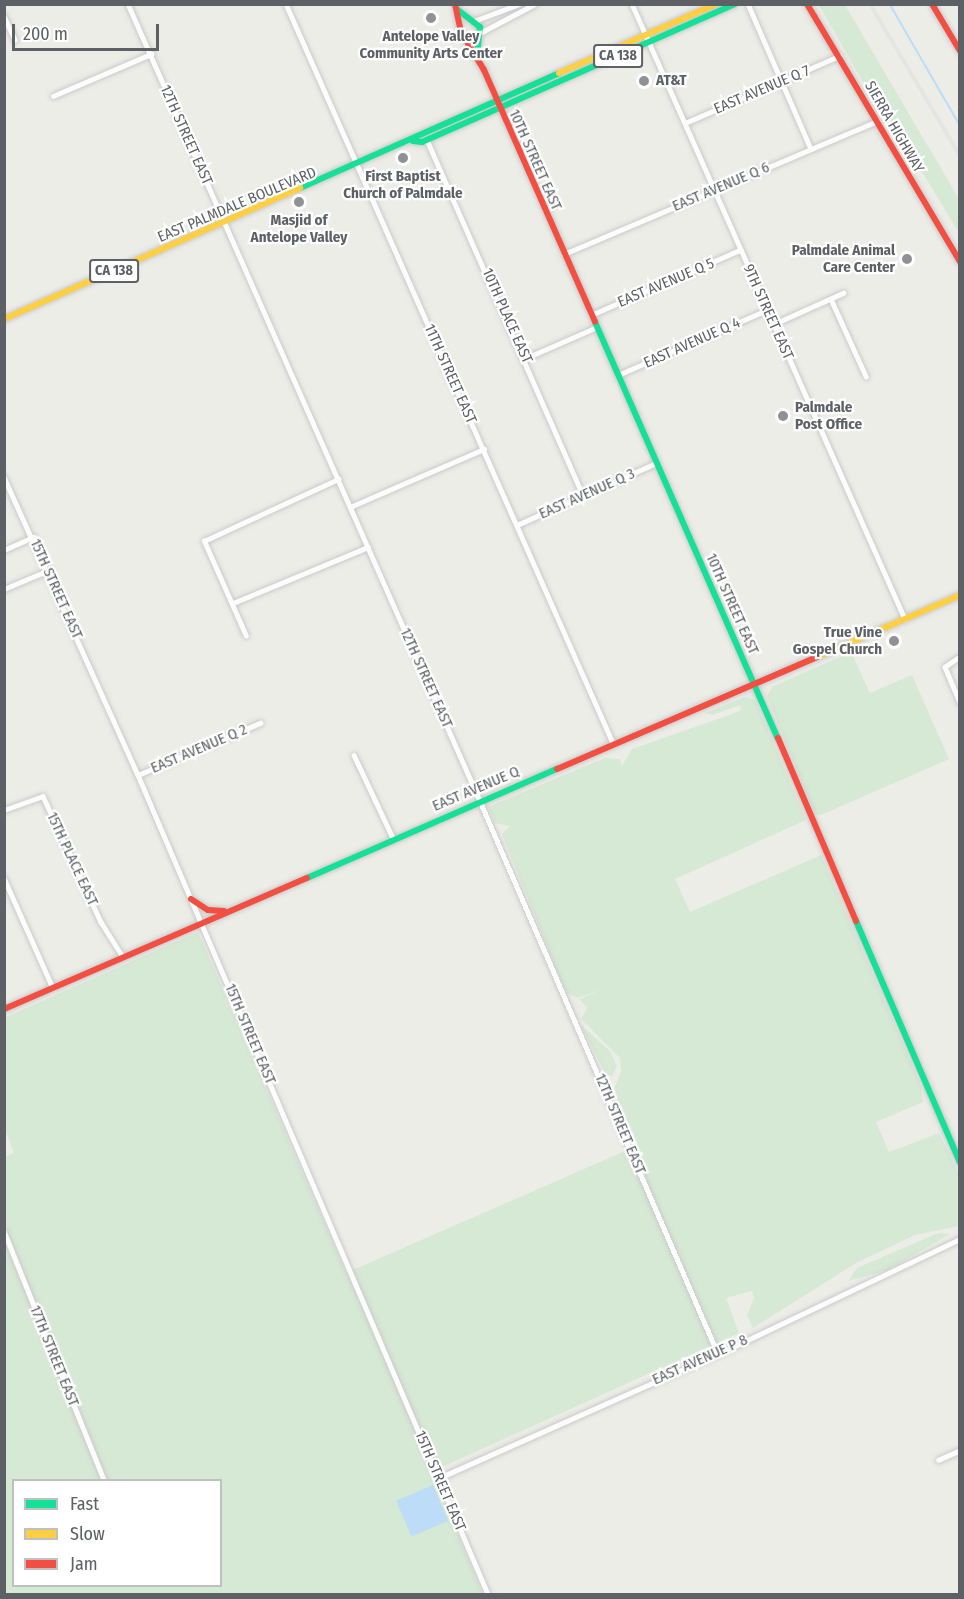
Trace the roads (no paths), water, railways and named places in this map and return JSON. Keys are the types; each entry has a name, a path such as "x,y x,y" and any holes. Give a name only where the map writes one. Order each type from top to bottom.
{"main road":[{"name":"EAST PALMDALE BOULEVARD","path":"413,141 417,135 716,4"},
{"name":"EAST PALMDALE BOULEVARD","path":"4,319 413,141 427,140 735,4"},
{"name":"SIERRA HIGHWAY","path":"807,4 960,262"},
{"path":"932,4 960,51"},
{"path":"456,7 462,26 472,21"},
{"path":"456,7 472,21 478,35 465,38"},
{"name":"10TH STREET EAST","path":"462,26 465,38 478,58 754,684 960,1163"},
{"name":"10TH STREET EAST","path":"478,35 478,58"},
{"name":"EAST AVENUE Q","path":"4,1009 393,838 960,595"},
{"path":"192,899 208,910 228,911"}],"street":[{"name":"12TH STREET EAST","path":"128,4 480,801 718,1354"},
{"name":"11TH STREET EAST","path":"286,4 613,743"},
{"path":"472,21 519,4"},
{"path":"478,35 535,4"},
{"name":"9TH STREET EAST","path":"632,4 905,619"},
{"path":"748,4 812,149"},
{"path":"4,16 15,40"},
{"path":"53,96 151,54"},
{"name":"EAST AVENUE Q 7","path":"685,123 839,56"},
{"name":"EAST AVENUE Q 6","path":"564,254 877,121"},
{"name":"10TH PLACE EAST","path":"427,140 526,358 583,495"},
{"name":"EAST AVENUE Q 5","path":"591,315 740,250"},
{"path":"774,324 843,292"},
{"path":"831,299 866,376"},
{"name":"EAST AVENUE Q 4","path":"618,376 767,310"},
{"path":"526,358 597,327"},
{"path":"350,507 484,450"},
{"name":"EAST AVENUE Q 3","path":"517,525 656,463"},
{"name":"15TH STREET EAST","path":"4,477 49,570 202,922 488,1594"},
{"path":"246,636 204,541 338,480"},
{"path":"4,550 33,537"},
{"path":"233,603 368,547"},
{"path":"4,589 49,570"},
{"path":"960,657 949,662 946,672 960,703"},
{"name":"EAST AVENUE Q 2","path":"138,775 260,723"},
{"path":"354,755 393,838"},
{"name":"15TH PLACE EAST","path":"4,810 43,796 101,922 123,957"},
{"path":"4,878 53,988"},
{"name":"17TH STREET EAST","path":"4,1231 104,1479"},
{"name":"EAST AVENUE P 8","path":"439,1478 718,1354 960,1239"},
{"path":"938,1460 960,1450"}],"water":[{"path":"433,1485 448,1521 411,1537 396,1501"}],"waterway":[{"path":"890,4 960,125"}],"railway":[{"path":"870,4 960,156"}],"place":[{"name":"Antelope Valley Community Arts Center","path":"431,18"},
{"name":"AT&T","path":"644,81"},
{"name":"First Baptist Church of Palmdale","path":"403,158"},
{"name":"Masjid of Antelope Valley","path":"299,202"},
{"name":"Palmdale Animal Care Center","path":"907,259"},
{"name":"Palmdale Post Office","path":"783,416"},
{"name":"True Vine Gospel Church","path":"894,641"}]}
